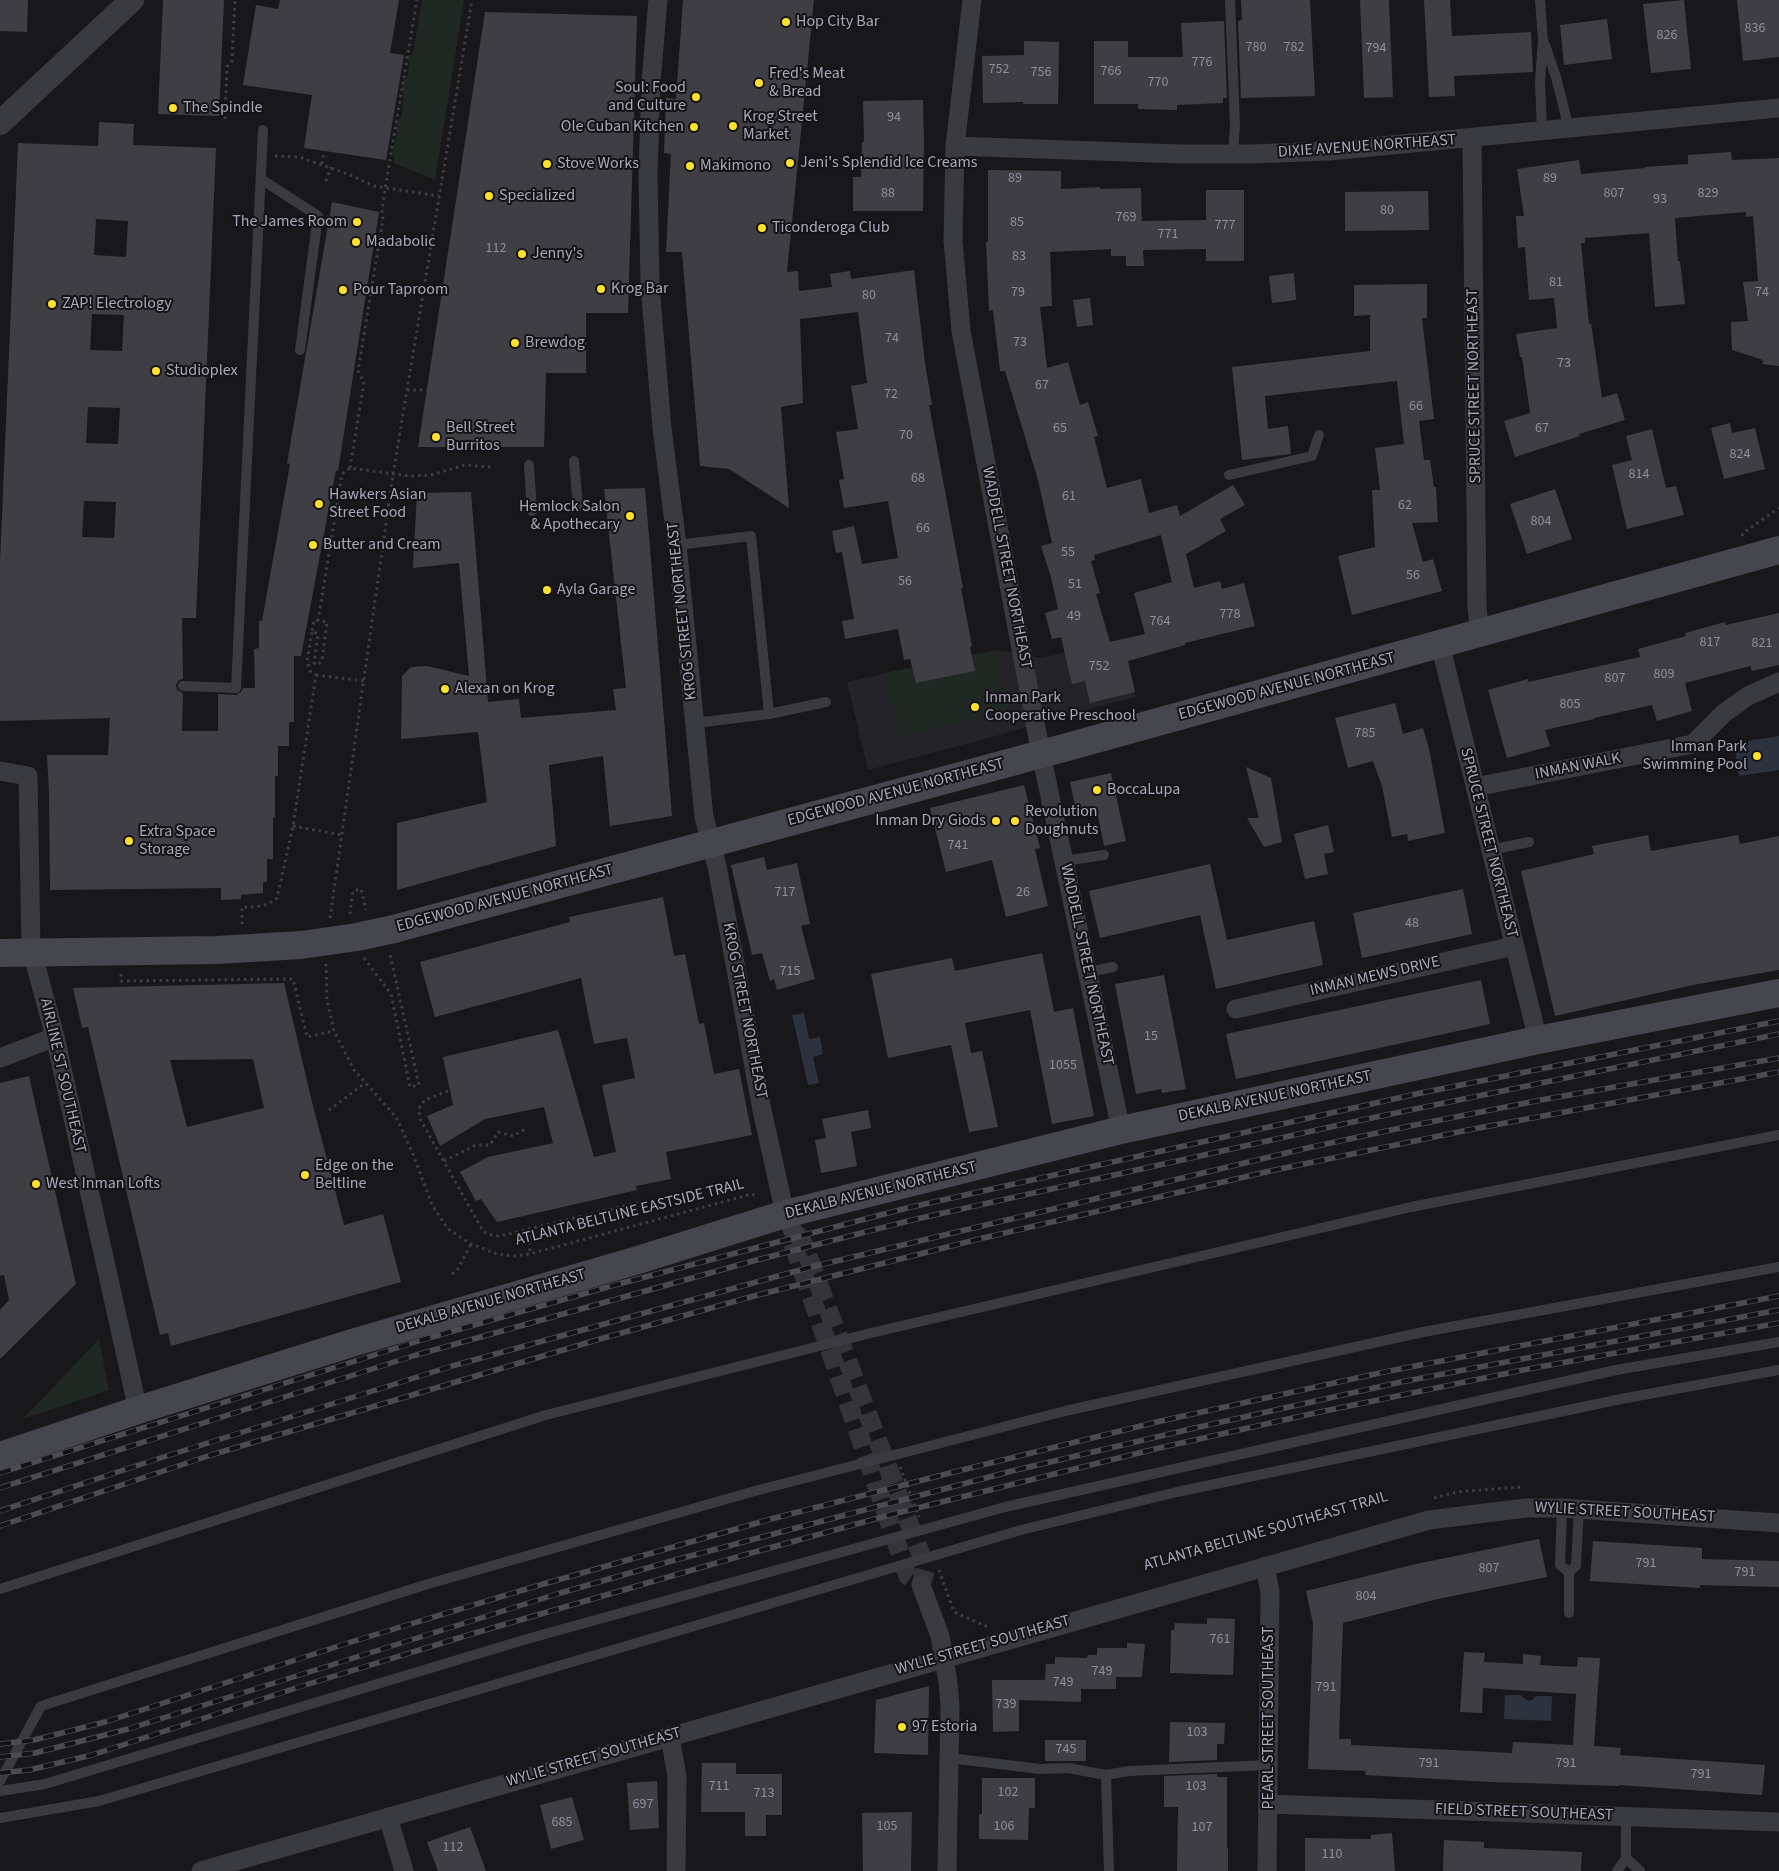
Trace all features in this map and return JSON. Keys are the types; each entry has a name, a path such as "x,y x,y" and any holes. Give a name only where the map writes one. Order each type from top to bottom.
{"main road":[{"name":"EDGEWOOD AVENUE NORTHEAST","path":"0,952 217,950 301,944 357,937 392,941 710,843 1480,634 1779,550"},
{"name":"DEKALB AVENUE NORTHEAST","path":"0,1456 138,1410 355,1342 781,1216 1121,1130 1538,1040 1779,993"}],"street":[{"path":"0,124 132,0"},
{"name":"KROG STREET NORTHEAST","path":"658,0 651,82 648,165 650,285 662,428 704,817 717,866 781,1216"},
{"name":"WADDELL STREET NORTHEAST","path":"972,0 955,146 953,240 961,331 1041,754 1121,1130"},
{"name":"DIXIE AVENUE NORTHEAST","path":"955,146 1181,154 1350,150 1779,108"},
{"name":"SPRUCE STREET NORTHEAST","path":"1472,139 1477,608 1480,634"},
{"name":"SPRUCE STREET NORTHEAST","path":"1440,644 1538,1040"},
{"name":"INMAN WALK","path":"1475,787 1693,744 1724,713 1748,696 1779,682"},
{"name":"AIRLINE ST SOUTHEAST","path":"0,771 28,776 31,948 55,1038 138,1410"},
{"name":"INMAN MEWS DRIVE","path":"1236,1008 1514,946"},
{"path":"0,1058 55,1038"},
{"name":"WYLIE STREET SOUTHEAST","path":"200,1871 1428,1520 1526,1508 1570,1508 1779,1524"},
{"name":"PEARL STREET SOUTHEAST","path":"1265,1566 1270,1592 1267,1871"},
{"path":"921,1585 940,1636 950,1706 947,1871"},
{"path":"670,1736 677,1777 676,1871"},
{"name":"FIELD STREET SOUTHEAST","path":"1268,1804 1779,1822"},
{"path":"388,1817 404,1871"}],"lane":[{"path":"1230,0 1235,125 1233,154"},
{"path":"1540,0 1543,40 1540,82 1542,132"},
{"path":"1543,40 1556,77 1569,129"},
{"path":"183,686 236,688 263,130"},
{"path":"261,179 318,216 300,350"},
{"path":"1229,475 1312,456 1320,435"},
{"path":"574,461 578,507"},
{"path":"529,465 532,511"},
{"path":"676,545 751,536 769,714"},
{"path":"694,723 769,714 826,702"},
{"path":"1490,850 1529,842"},
{"path":"1064,861 1104,855"},
{"path":"1088,972 1113,967"},
{"path":"0,1589 546,1415 871,1333 1411,1207 1779,1135"},
{"path":"0,1781 41,1706 428,1584 755,1491 1065,1411 1423,1332 1779,1267"},
{"path":"0,1791 46,1784 527,1639 1006,1507 1616,1370 1779,1342"},
{"path":"0,1818 99,1801 1021,1530 1178,1492 1621,1399 1779,1370"},
{"path":"1569,1572 1560,1565 1570,1508"},
{"path":"1569,1613 1569,1572 1576,1566 1570,1508"},
{"path":"949,1758 1040,1769 1068,1768 1106,1775 1129,1771 1269,1765"},
{"path":"1106,1775 1109,1871"},
{"path":"1617,1871 1626,1858 1626,1816"},
{"path":"1626,1858 1640,1871"}],"path":[{"path":"225,119 227,67 232,61 234,0"},
{"path":"318,621 342,474 350,468 364,382 358,371 385,189 418,0"},
{"path":"330,921 394,474 472,0"},
{"path":"322,164 324,151"},
{"path":"262,156 299,157 322,164 374,186 439,196"},
{"path":"326,181 331,168"},
{"path":"407,390 432,390"},
{"path":"350,468 409,476 431,475 464,465 491,467"},
{"path":"312,631 318,634 314,662 318,664 322,660 327,622 314,620 312,631 307,661 310,671 316,675 364,681"},
{"path":"242,924 242,907 256,907 268,904 277,898 293,826 316,675"},
{"path":"293,826 342,835"},
{"path":"350,918 353,891 361,889 366,910"},
{"path":"391,994 410,1087 419,1085 392,941"},
{"name":"ATLANTA BELTLINE EASTSIDE TRAIL","path":"327,957 327,1000 334,1031 354,1070 396,1116 413,1154 432,1205 448,1229 471,1244 498,1254 516,1256 530,1254 752,1194 781,1216"},
{"path":"121,972 121,981 293,978 307,1037 334,1031"},
{"path":"329,1110 365,1083"},
{"path":"448,1091 425,1100 420,1106 420,1119 483,1231 496,1236 641,1202"},
{"path":"444,1161 476,1145 490,1145 498,1132 513,1136 527,1128"},
{"path":"529,1229 530,1254"},
{"path":"452,1274 458,1269 471,1244"},
{"path":"899,1464 920,1520"},
{"path":"1430,1499 1457,1492 1510,1487 1528,1488"},
{"path":"937,1566 954,1612 986,1626 995,1623"}],"shaded area":[{"path":"422,0 464,0 435,180 394,163 393,149 404,97 402,89 404,79 407,78 408,55 413,55"},
{"name":"Inman Park Cooperative Preschool","path":"1122,639 1136,697 1056,717 1007,733 868,770 847,682 996,650 1042,658"},
{"path":"996,650 1009,710 899,737 885,673"},
{"path":"99,1339 109,1390 23,1419"}],"water":[{"name":"Inman Park Swimming Pool","path":"1779,736 1779,770 1739,776 1734,743"},
{"path":"804,1013 809,1039 820,1037 823,1054 813,1057 819,1083 808,1085 792,1015"},
{"path":"1505,1695 1520,1695 1528,1701 1536,1696 1552,1696 1551,1721 1504,1719"}],"building":[{"path":"0,0 28,0 27,32 0,31"},
{"path":"163,0 224,0 219,116 158,114"},
{"path":"280,0 399,0 390,53 404,55 386,160 304,148 312,95 243,85 256,5 278,9"},
{"path":"683,0 814,0 787,272 798,271 799,291 832,287 830,274 850,271 851,279 914,270 932,405 929,405 963,588 961,588 975,671 916,683 910,659 904,660 898,629 845,639 842,621 854,619 842,552 836,553 832,531 854,526 862,564 898,558 888,501 844,508 839,480 844,479 836,432 858,429 851,386 867,383 858,312 800,319 803,403 781,407 789,508 729,469 700,466 682,252 666,252 671,154 664,153 666,98 676,99"},
{"path":"1241,0 1310,0 1315,96 1241,98 1238,21 1242,20"},
{"path":"1360,0 1389,0 1393,97 1364,98"},
{"path":"1424,0 1450,0 1452,36 1531,32 1533,72 1454,76 1455,96 1429,97"},
{"path":"1684,0 1691,69 1651,73 1643,4"},
{"path":"1737,0 1779,0 1779,57 1743,61"},
{"name":"Stove Works","path":"485,12 637,16 628,313 586,313 586,373 546,373 544,447 418,447"},
{"path":"1607,19 1612,59 1564,65 1560,25"},
{"path":"1224,21 1227,98 1223,98 1223,103 1177,105 1177,110 1138,109 1138,104 1094,104 1094,41 1128,41 1128,57 1183,57 1181,23"},
{"path":"1024,41 1059,42 1058,104 1023,104 1023,102 983,103 982,56 1024,55"},
{"path":"923,100 923,211 853,211 853,177 861,177 862,142 864,142 863,101"},
{"path":"99,122 134,124 133,145 216,148 196,618 182,618 183,679 179,680 176,685 177,690 183,693 182,731 218,731 218,694 236,695 243,688 255,688 254,649 259,648 259,621 262,621 290,464 287,463 332,202 379,212 338,471 336,470 301,656 294,656 294,722 289,722 289,746 278,746 278,776 275,776 275,818 273,818 273,859 267,859 267,882 263,882 263,893 241,895 241,899 221,900 221,888 50,890 47,755 108,755 110,718 0,721 0,562 18,143 98,146","holes":["96,219 128,221 126,257 94,255","92,314 124,315 122,351 90,350","88,407 120,408 118,444 86,443","84,501 116,502 114,538 82,537"]},
{"path":"1731,152 1732,160 1779,158 1779,366 1762,364 1763,360 1732,350 1731,322 1748,321 1743,282 1758,281 1753,216 1746,217 1746,212 1675,218 1678,261 1680,261 1685,304 1655,307 1649,233 1585,238 1585,243 1581,243 1589,324 1591,323 1602,398 1617,393 1625,420 1515,457 1504,421 1530,413 1522,357 1520,357 1516,334 1557,328 1554,298 1529,300 1525,247 1518,248 1516,216 1524,216 1517,169 1579,160 1581,174 1688,164 1688,155"},
{"path":"988,170 1061,171 1061,189 1100,187 1100,189 1141,188 1142,221 1206,220 1206,190 1244,190 1244,261 1206,261 1206,249 1143,250 1144,266 1126,266 1126,256 1111,256 1111,249 1050,252 1052,306 1040,307 1047,368 1068,362 1080,405 1088,402 1098,436 1094,437 1107,488 1141,479 1149,513 1177,505 1180,516 1233,485 1245,505 1220,519 1226,531 1186,554 1194,588 1220,581 1222,589 1244,583 1255,626 1185,643 1185,645 1128,661 1135,692 1090,703 1085,681 1072,684 1061,637 1052,639 1045,613 1058,609 1051,577 1041,546 1052,543 1038,480 1005,371 1000,371 993,310 989,311 986,242 988,242","holes":["1161,535 1172,582 1134,593 1145,634 1110,642 1096,594 1100,593 1091,561 1095,560 1094,555"]},
{"path":"1428,191 1429,230 1345,231 1345,192"},
{"path":"1294,273 1296,300 1272,303 1269,276"},
{"path":"1427,284 1427,318 1422,318 1434,419 1419,421 1424,460 1430,460 1434,487 1436,487 1438,522 1412,523 1423,562 1433,559 1442,591 1352,615 1338,556 1375,547 1372,490 1380,490 1375,448 1404,444 1397,381 1265,396 1268,429 1288,426 1291,454 1242,460 1232,367 1370,351 1370,315 1354,316 1354,285"},
{"path":"1090,298 1093,325 1077,327 1073,300"},
{"path":"1730,423 1732,433 1755,428 1765,469 1724,479 1711,428"},
{"path":"1652,429 1666,488 1676,486 1684,515 1627,529 1612,465 1632,460 1626,436"},
{"name":"Alexan on Krog","path":"645,488 672,816 610,826 603,756 549,765 556,846 397,890 397,823 487,802 478,732 401,739 402,676 411,667 427,666 469,676 459,563 413,568 417,493 471,492 488,702 519,699 521,718 616,710 613,689 626,688 604,489"},
{"path":"1555,489 1572,539 1527,554 1510,504"},
{"path":"1779,613 1779,665 1752,671 1750,666 1685,683 1692,711 1657,721 1652,705 1545,730 1550,746 1507,758 1488,690 1528,679 1528,682 1640,657 1638,649 1686,636 1685,633 1725,622 1726,625"},
{"path":"1395,703 1403,734 1423,728 1429,749 1445,833 1408,841 1407,834 1392,837 1382,786 1373,761 1348,768 1335,718"},
{"path":"1246,767 1271,778 1282,842 1264,847 1247,818 1259,818"},
{"path":"1111,773 1126,841 1104,846 1097,811 1077,815 1070,782"},
{"path":"1024,785 1040,848 1035,849 1048,906 1006,917 992,860 946,872 930,808"},
{"path":"1328,825 1334,852 1324,854 1328,874 1305,879 1294,834"},
{"path":"1648,835 1651,851 1738,835 1740,844 1779,836 1779,970 1693,985 1555,1016 1521,871 1594,854 1592,846"},
{"path":"764,857 767,870 797,863 810,924 801,926 815,979 777,990 774,979 770,981 762,953 752,955 731,865"},
{"path":"1210,864 1227,940 1314,921 1323,965 1216,989 1200,915 1100,938 1089,891"},
{"path":"1463,889 1472,934 1362,958 1353,913"},
{"path":"663,897 674,956 685,954 699,1024 704,1023 714,1074 739,1069 752,1135 666,1152 671,1179 636,1186 637,1190 497,1222 481,1199 476,1201 460,1172 488,1157 553,1143 544,1107 485,1119 440,1146 427,1116 453,1105 443,1057 558,1030 594,1157 616,1152 602,1085 635,1078 627,1038 594,1044 581,978 435,1017 420,962 570,922 569,917"},
{"path":"1042,953 1054,1012 1073,1008 1094,1116 1052,1124 1030,1010 965,1023 971,1053 982,1051 998,1127 969,1132 951,1045 888,1058 871,974 952,958 955,971"},
{"path":"1164,975 1186,1089 1162,1093 1161,1089 1136,1094 1115,984"},
{"path":"1481,980 1490,1024 1236,1079 1226,1034"},
{"name":"Edge on the Beltline","path":"284,983 344,1225 383,1214 401,1282 171,1346 168,1333 160,1335 88,1027 82,1028 73,988","holes":["253,1059 264,1108 187,1127 170,1060"]},
{"name":"West Inman Lofts","path":"29,1076 76,1284 0,1359 0,1310 9,1300 4,1275 0,1276 0,1083"},
{"path":"868,1110 871,1128 851,1132 857,1166 821,1173 815,1140 826,1138 822,1119"},
{"path":"1539,1539 1547,1577 1438,1599 1343,1623 1339,1739 1351,1739 1351,1745 1512,1753 1513,1742 1573,1745 1576,1694 1483,1688 1482,1713 1460,1712 1464,1652 1485,1653 1484,1662 1523,1664 1523,1654 1541,1656 1540,1665 1577,1667 1578,1657 1600,1658 1594,1746 1621,1748 1620,1755 1765,1765 1762,1795 1619,1785 1491,1782 1365,1775 1366,1771 1308,1769 1313,1624 1306,1591 1416,1564"},
{"path":"1593,1541 1702,1548 1702,1559 1779,1561 1779,1587 1700,1585 1700,1588 1590,1581"},
{"path":"1207,1618 1235,1619 1233,1675 1170,1673 1171,1630 1174,1630 1175,1623 1207,1624"},
{"path":"1127,1643 1145,1644 1142,1677 1116,1677 1116,1689 1081,1689 1081,1702 1019,1700 1019,1731 993,1732 992,1680 1045,1680 1046,1664 1055,1664 1055,1657 1087,1658 1088,1655 1097,1655 1097,1648 1127,1648"},
{"name":"97 Estoria","path":"929,1686 928,1755 874,1753 876,1700"},
{"path":"1170,1722 1225,1723 1224,1744 1217,1744 1217,1760 1169,1762"},
{"path":"1045,1740 1086,1740 1086,1761 1045,1761"},
{"path":"702,1763 736,1763 736,1774 782,1774 782,1815 766,1815 766,1836 745,1836 745,1812 701,1812"},
{"path":"1217,1774 1217,1777 1227,1777 1228,1871 1177,1871 1178,1807 1164,1807 1164,1776"},
{"path":"982,1778 1035,1778 1035,1808 1029,1808 1028,1840 979,1839 979,1814 982,1814"},
{"path":"657,1781 659,1828 630,1830 627,1783"},
{"path":"572,1797 584,1840 551,1849 540,1805"},
{"path":"912,1812 911,1871 863,1871 862,1813"},
{"path":"470,1827 486,1871 438,1871 427,1842"},
{"path":"1392,1833 1395,1871 1305,1871 1305,1838 1371,1839 1371,1835"},
{"path":"1444,1840 1484,1842 1484,1848 1582,1852 1581,1871 1443,1871"}],"tunnel":[{"path":"794,1233 801,1238 926,1568 921,1585 908,1576 792,1241 794,1233"}],"railway":[{"path":"0,1473 425,1339 611,1286 907,1208 1416,1094 1779,1021"},
{"path":"0,1488 416,1355 753,1261 912,1220 1357,1121 1779,1034"},
{"path":"0,1511 154,1460 452,1366 811,1267 1307,1148 1541,1100 1779,1058"},
{"path":"0,1526 211,1455 600,1339 754,1296 979,1239 1270,1171 1468,1130 1779,1072"},
{"path":"0,1744 34,1740 105,1722 351,1642 533,1587 771,1519 954,1472 1161,1421 1384,1372 1779,1296"},
{"path":"0,1757 35,1753 128,1729 557,1594 675,1560 1012,1471 1401,1382 1779,1310"},
{"path":"0,1773 29,1770 92,1755 302,1686 475,1633 893,1514 1159,1448 1315,1413 1523,1370 1779,1323"}],"place":[{"name":"Hop City Bar","path":"786,22"},
{"name":"Fred's Meat & Bread","path":"759,83"},
{"name":"Soul: Food and Culture","path":"696,97"},
{"name":"The Spindle","path":"173,108"},
{"name":"Krog Street Market","path":"733,126"},
{"name":"Ole Cuban Kitchen","path":"694,127"},
{"name":"Jeni's Splendid Ice Creams","path":"790,163"},
{"name":"Stove Works","path":"547,164"},
{"name":"Makimono","path":"690,166"},
{"name":"Specialized","path":"489,196"},
{"name":"The James Room","path":"357,222"},
{"name":"Ticonderoga Club","path":"762,228"},
{"name":"Madabolic","path":"356,242"},
{"name":"Jenny's","path":"522,254"},
{"name":"Krog Bar","path":"601,289"},
{"name":"Pour Taproom","path":"343,290"},
{"name":"ZAP! Electrology","path":"52,304"},
{"name":"Brewdog","path":"515,343"},
{"name":"Studioplex","path":"156,371"},
{"name":"Bell Street Burritos","path":"436,437"},
{"name":"Hawkers Asian Street Food","path":"319,504"},
{"name":"Hemlock Salon & Apothecary","path":"630,516"},
{"name":"Butter and Cream","path":"313,545"},
{"name":"Ayla Garage","path":"547,590"},
{"name":"Alexan on Krog","path":"445,689"},
{"name":"Inman Park Cooperative Preschool","path":"975,707"},
{"name":"Inman Park Swimming Pool","path":"1757,756"},
{"name":"BoccaLupa","path":"1097,790"},
{"name":"Inman Dry Giods","path":"996,821"},
{"name":"Revolution Doughnuts","path":"1015,821"},
{"name":"Extra Space Storage","path":"129,841"},
{"name":"Edge on the Beltline","path":"305,1175"},
{"name":"West Inman Lofts","path":"36,1184"},
{"name":"97 Estoria","path":"902,1727"}]}
